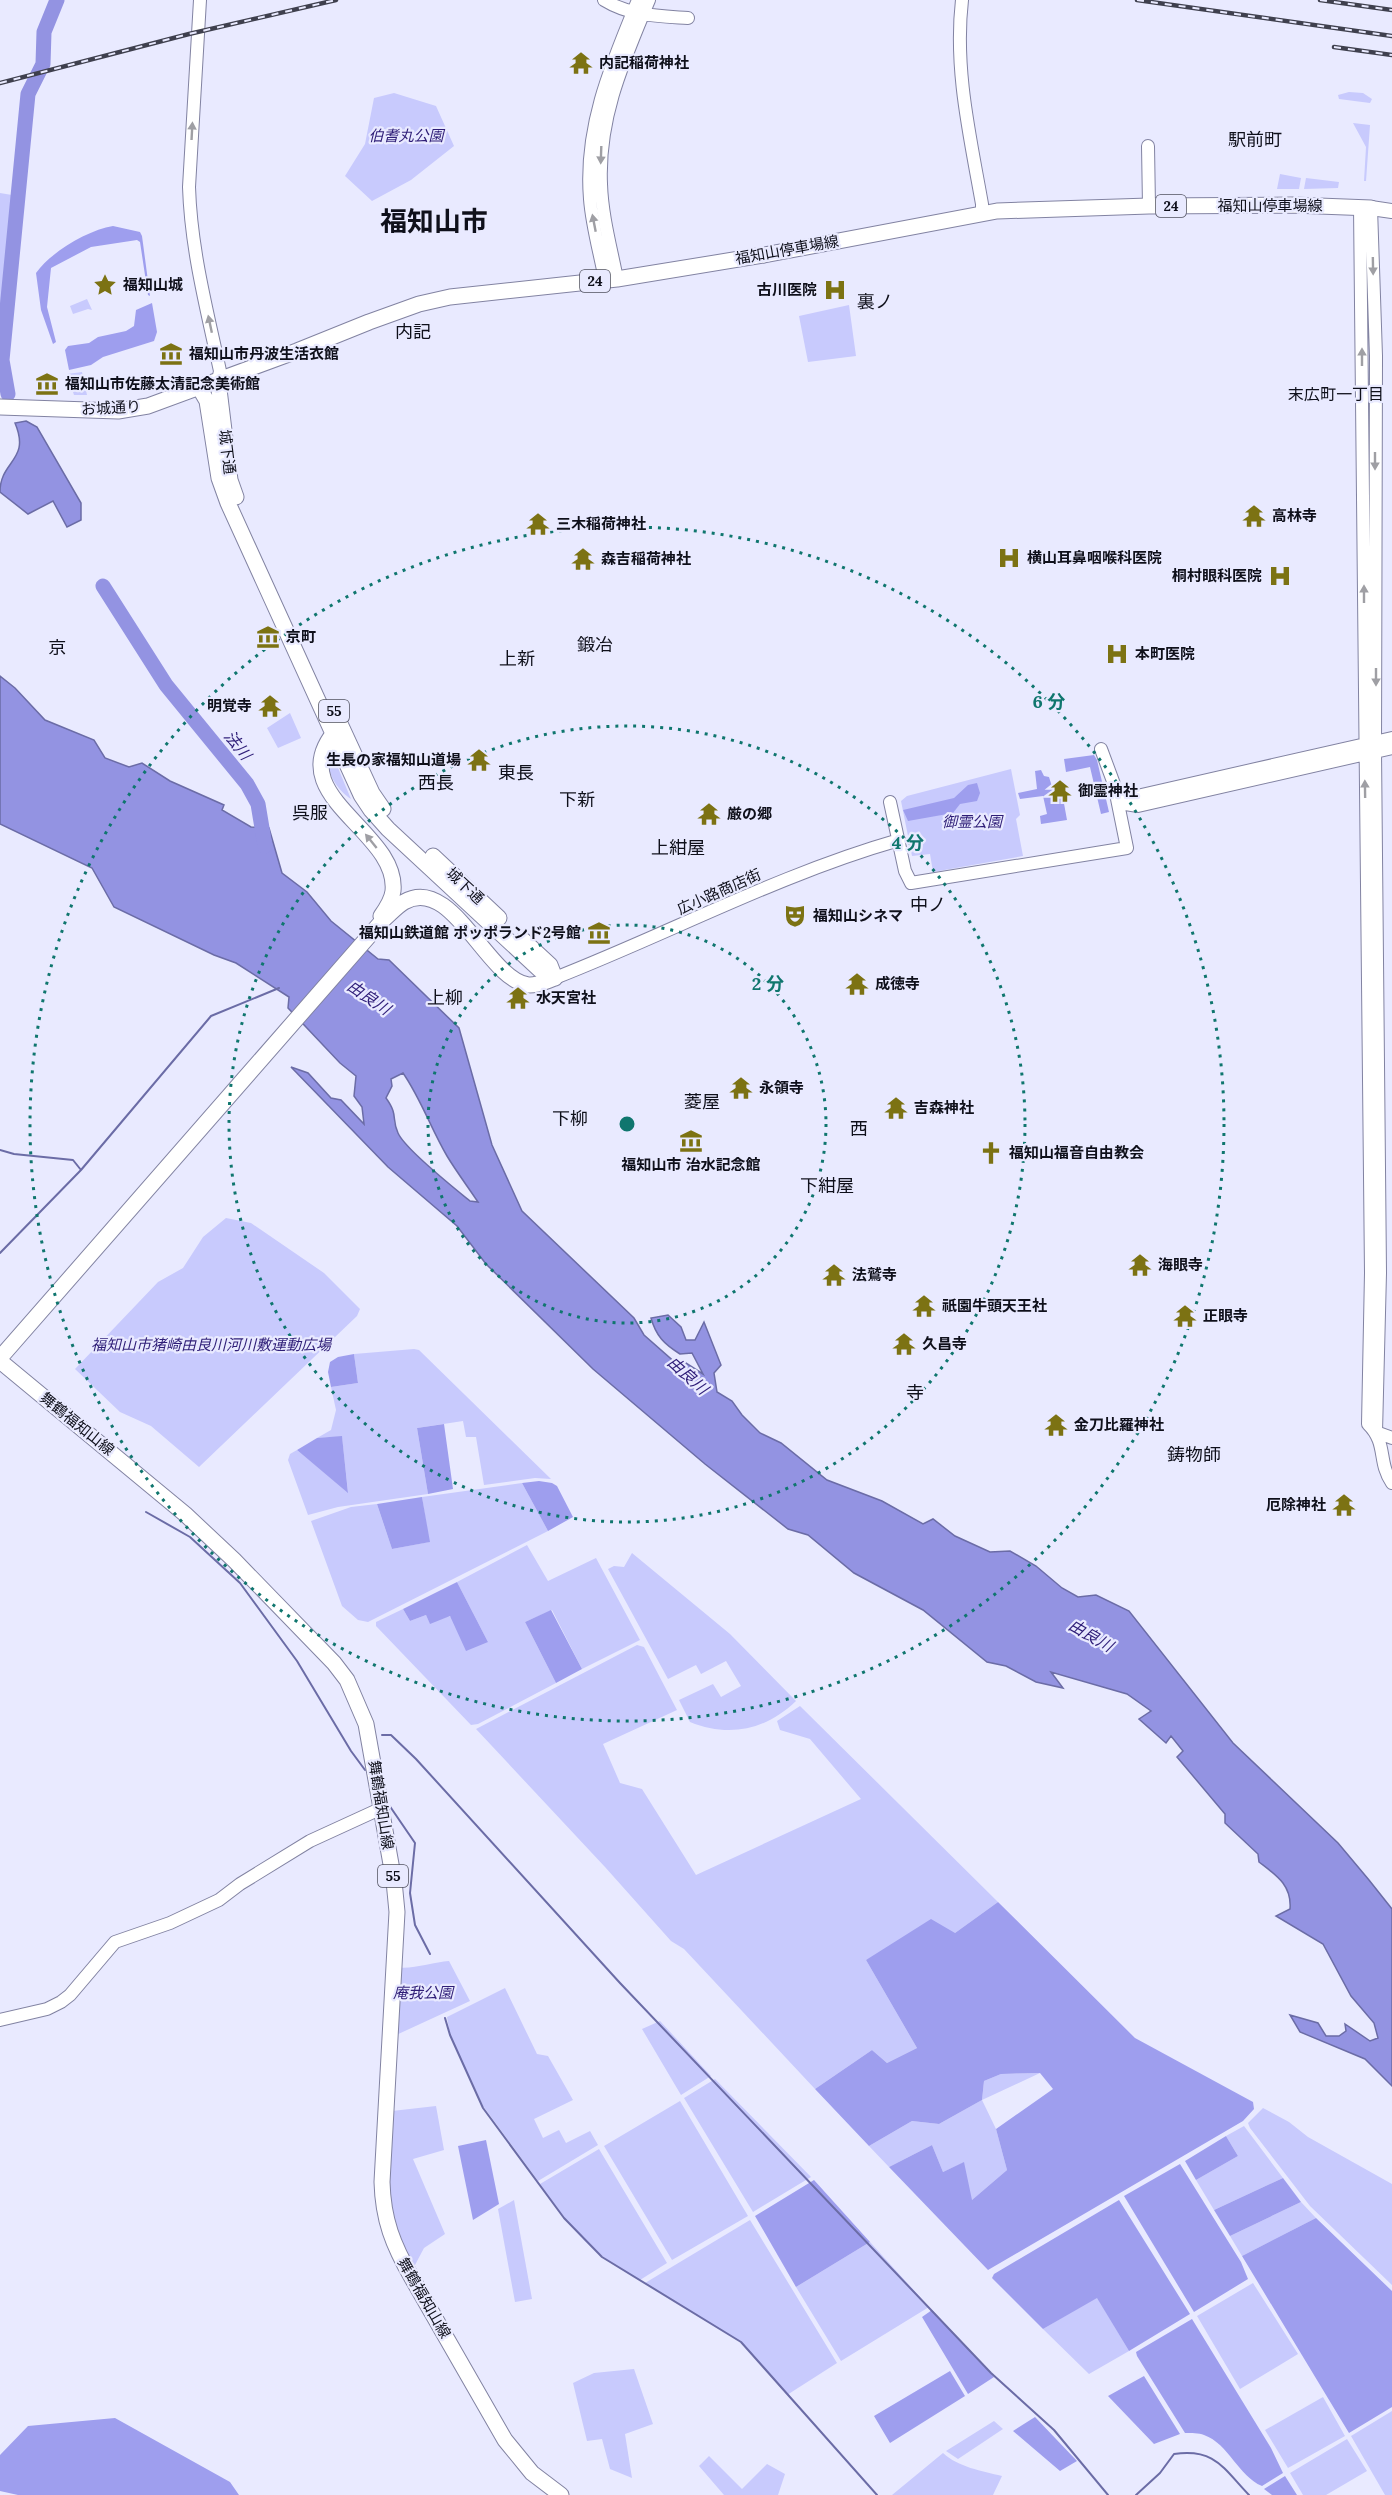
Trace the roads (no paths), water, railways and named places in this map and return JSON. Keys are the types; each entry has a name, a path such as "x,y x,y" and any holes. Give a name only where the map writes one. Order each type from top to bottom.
{"main road":[{"name":"福知山停車場線","path":"218,381 419,304 450,297 611,280 764,255 997,211 1149,206 1366,207"},
{"path":"1366,207 1392,211"},
{"name":"お城通り","path":"0,407 73,410 133,409 218,381"},
{"name":"城下通","path":"218,381 215,398 221,455 219,478"},
{"name":"城下通","path":"218,381 230,480 236,498 337,730 361,795 388,829 540,970 555,978"},
{"name":"城下通","path":"200,388 207,401 219,478 228,503 337,730"},
{"name":"55","path":"337,730 324,748 321,762 328,788 334,801 388,862 398,898"},
{"path":"398,898 423,898 447,908 502,970 518,982 533,985 555,978"},
{"name":"舞鶴福知山線","path":"398,898 388,905 361,946 3,1356 185,1514 234,1560 334,1663 347,1680 366,1725 382,1808 397,1912 382,2182 387,2225 397,2252 505,2440 532,2473 561,2495"}],"street":[{"path":"200,0 189,188 190,211 200,278 220,371 218,381"},
{"path":"604,0 619,9 638,14 688,18"},
{"path":"611,280 601,184 601,152 604,122 638,14 638,0"},
{"path":"638,14 649,0"},
{"path":"962,0 958,38 962,87 982,214"},
{"path":"1148,146 1149,206"},
{"path":"1366,207 1370,747 1380,1273 1376,1432 1387,1451 1384,1471 1392,1483"},
{"path":"1118,803 1137,796 1370,747 1392,738"},
{"path":"1370,747 1392,748"},
{"path":"890,802 905,871 911,883 1127,848 1114,784 1101,749"},
{"name":"広小路商店街","path":"555,978 648,941 791,877 899,840"},
{"path":"1376,1432 1392,1438"},
{"path":"0,2020 48,2009 61,2002 70,1995 115,1942 170,1923 219,1900 240,1884 310,1841 382,1808"}],"water":[{"path":"26,421 37,427 81,503 81,520 67,527 53,501 28,514 0,492 1,481 19,445 15,423"},
{"name":"由良川","path":"0,676 15,688 45,720 94,740 105,758 129,767 142,763 170,781 224,805 222,810 251,827 269,828 282,873 307,892 331,921 378,959 389,960 459,1028 492,1145 522,1211 634,1318 644,1335 677,1364 683,1361 703,1374 692,1353 680,1354 661,1339 651,1318 668,1315 681,1327 686,1340 695,1340 704,1322 721,1365 714,1373 717,1392 732,1401 760,1433 781,1443 827,1480 882,1501 923,1524 933,1519 955,1536 990,1552 1010,1551 1036,1566 1062,1588 1078,1597 1096,1595 1129,1611 1233,1743 1338,1843 1392,1909 1392,2086 1365,2059 1300,2032 1290,2015 1318,2023 1326,2036 1339,2036 1346,2031 1345,2024 1370,2041 1378,2038 1374,2023 1351,1996 1323,1944 1276,1916 1290,1909 1288,1893 1282,1881 1259,1862 1258,1854 1225,1823 1225,1814 1177,1757 1183,1751 1171,1736 1166,1743 1139,1719 1151,1711 1127,1694 1051,1672 1063,1688 1036,1682 1006,1666 987,1662 923,1610 854,1573 808,1535 788,1529 705,1464 593,1369 486,1264 457,1226 388,1167 291,1067 308,1073 331,1098 341,1100 364,1124 362,1107 354,1096 356,1076 340,1063 288,1008 289,997 236,963 214,955 114,907 92,868 0,824","holes":["403,1073 447,1156 478,1202 470,1201 402,1140 395,1124 394,1113 386,1098 392,1086 391,1079"]}],"waterway":[{"name":"法川","path":"8,394 2,360 28,94 43,64 44,32 57,0"},
{"name":"法川","path":"103,586 166,685 247,784 258,804 265,846"},
{"path":"0,1253 81,1170 211,1016 279,988"},
{"path":"0,1150 14,1154 73,1160 81,1170"},
{"path":"146,1512 190,1537 240,1583 297,1661 351,1751 365,1770"},
{"path":"382,1735 391,1735 416,1759 620,1983 991,2373 1054,2430 1108,2495"},
{"path":"389,1805 415,1843 410,1893 415,1925 430,1954"},
{"path":"445,2018 450,2035 483,2108 564,2218 602,2257 741,2342 877,2495"},
{"path":"1136,2495 1160,2473 1174,2454 1188,2453 1209,2457 1217,2462 1249,2495"}],"railway":[{"path":"0,83 189,34 336,0"},
{"path":"1137,0 1392,36"},
{"path":"1320,0 1392,10"},
{"path":"1334,47 1392,55"}],"place":[{"name":"内記稲荷神社","path":"581,63"},
{"name":"福知山城","path":"105,285"},
{"name":"古川医院","path":"835,290"},
{"name":"福知山市丹波生活衣館","path":"171,354"},
{"name":"福知山市佐藤太清記念美術館","path":"47,384"},
{"name":"高林寺","path":"1254,516"},
{"name":"三木稲荷神社","path":"538,524"},
{"name":"横山耳鼻咽喉科医院","path":"1009,558"},
{"name":"森吉稲荷神社","path":"583,559"},
{"name":"桐村眼科医院","path":"1280,576"},
{"name":"京町","path":"268,637"},
{"name":"本町医院","path":"1117,654"},
{"name":"明覚寺","path":"270,706"},
{"name":"生長の家福知山道場","path":"479,760"},
{"name":"御霊神社","path":"1060,791"},
{"name":"厳の郷","path":"709,814"},
{"name":"福知山シネマ","path":"795,916"},
{"name":"福知山鉄道館 ポッポランド2号館","path":"599,933"},
{"name":"成徳寺","path":"857,984"},
{"name":"水天宮社","path":"518,998"},
{"name":"永領寺","path":"741,1088"},
{"name":"吉森神社","path":"896,1108"},
{"name":"福知山市 治水記念館","path":"691,1141"},
{"name":"福知山福音自由教会","path":"991,1153"},
{"name":"海眼寺","path":"1140,1265"},
{"name":"法鷲寺","path":"834,1275"},
{"name":"祇園牛頭天王社","path":"924,1306"},
{"name":"正眼寺","path":"1185,1316"},
{"name":"久昌寺","path":"904,1344"},
{"name":"金刀比羅神社","path":"1056,1425"},
{"name":"厄除神社","path":"1344,1505"}],"district":[{"name":"駅前町","path":"1255,140"},
{"name":"福知山市","path":"434,222"},
{"name":"裏ノ","path":"875,302"},
{"name":"内記","path":"413,332"},
{"name":"末広町一丁目","path":"1336,394"},
{"name":"鍛冶","path":"595,645"},
{"name":"京","path":"57,648"},
{"name":"上新","path":"517,659"},
{"name":"東長","path":"516,773"},
{"name":"西長","path":"436,783"},
{"name":"下新","path":"577,800"},
{"name":"呉服","path":"310,813"},
{"name":"上紺屋","path":"678,848"},
{"name":"中ノ","path":"928,905"},
{"name":"上柳","path":"445,998"},
{"name":"菱屋","path":"702,1102"},
{"name":"下柳","path":"570,1119"},
{"name":"西","path":"859,1129"},
{"name":"下紺屋","path":"827,1186"},
{"name":"寺","path":"915,1393"},
{"name":"鋳物師","path":"1194,1455"}],"park label":[{"name":"伯耆丸公園","path":"406,136"},
{"name":"御霊公園","path":"972,822"},
{"name":"福知山市猪崎由良川河川敷運動広場","path":"211,1345"},
{"name":"庵我公園","path":"423,1993"}]}
